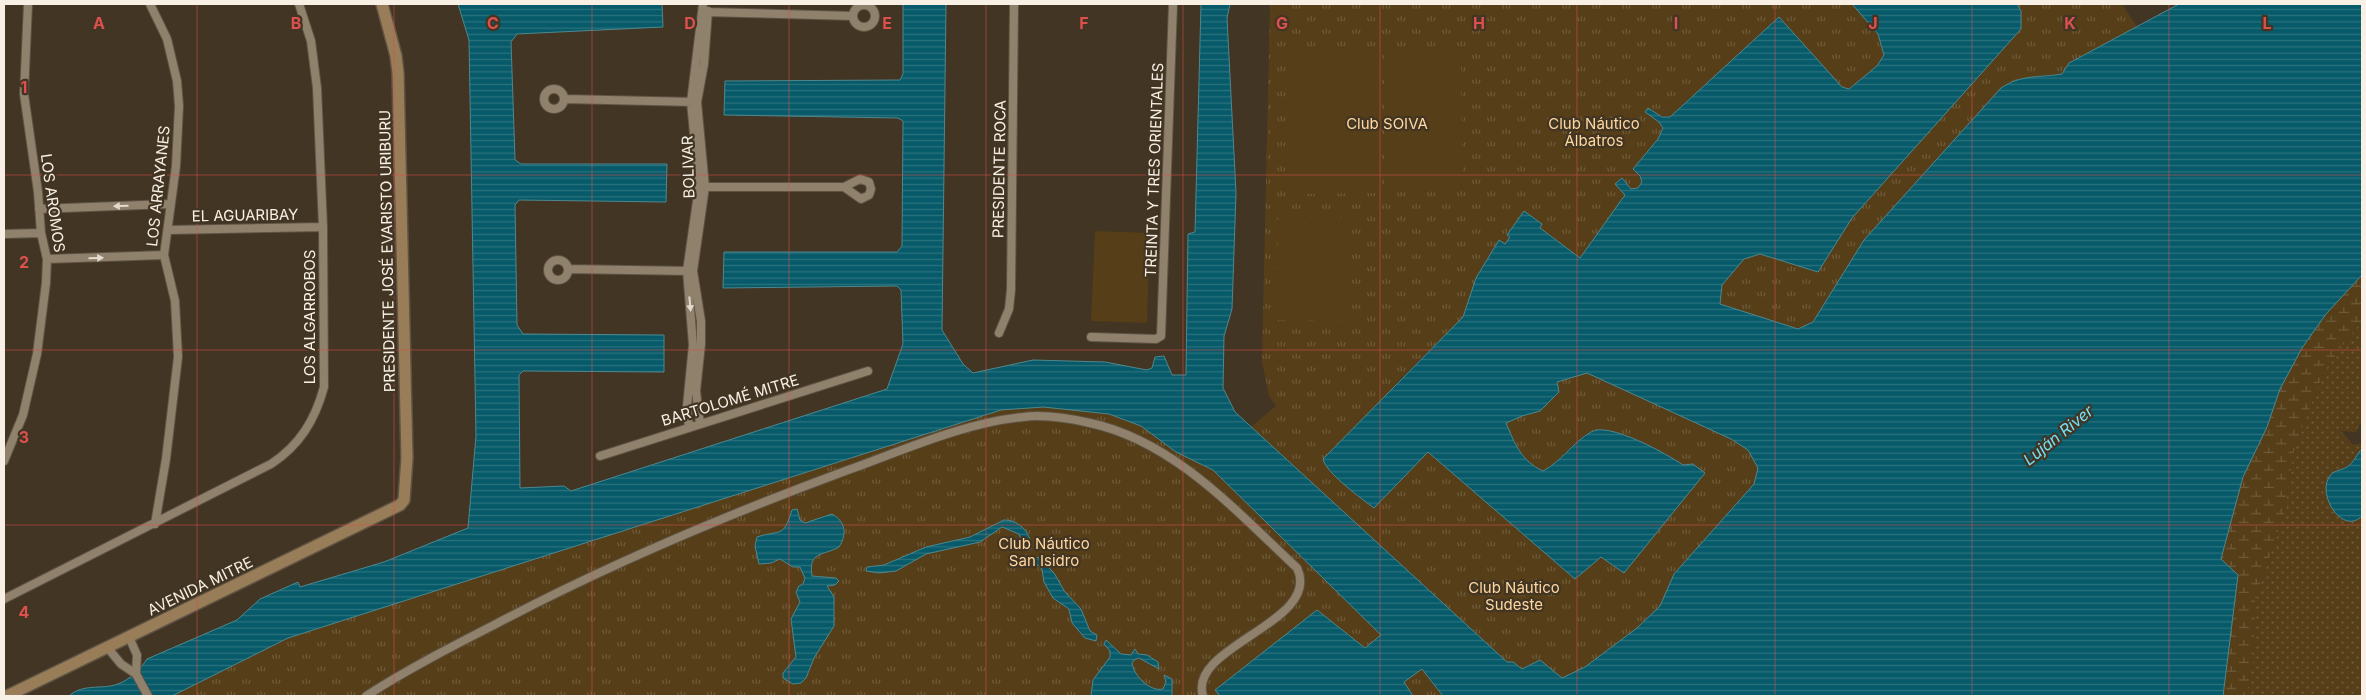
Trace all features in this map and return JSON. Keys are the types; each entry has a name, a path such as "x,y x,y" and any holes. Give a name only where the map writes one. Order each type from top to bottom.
{"street":[{"name":"LOS AROMOS","path":"4,461 23,416 30,384 42,322 47,260 24,94 28,4"},
{"name":"LOS ARRAYANES","path":"150,4 167,39 177,81 178,138 164,255 175,301 178,357 166,459 155,524"},
{"name":"LOS ALGARROBOS","path":"4,600 271,464 296,444 318,411 324,387 323,227 318,88 311,41 299,4"},
{"name":"PRESIDENTE JOSÉ EVARISTO URIBURU","path":"382,4 396,56 398,73 407,458 404,500"},
{"name":"BOLIVAR","path":"703,4 706,12"},
{"name":"BOLIVAR","path":"689,428 687,406 701,321 690,271 702,187 694,102 707,4"},
{"name":"PRESIDENTE ROCA","path":"998,333 1009,309 1011,290 1014,4"},
{"name":"TREINTA Y TRES ORIENTALES","path":"1091,337 1156,340 1161,336 1173,4"},
{"path":"706,12 852,16"},
{"path":"564,99 694,102"},
{"path":"702,187 844,187 864,179 869,182 872,189 869,195 864,198 858,198 844,187"},
{"path":"853,194 851,188 854,182"},
{"name":"EL AGUARIBAY","path":"39,209 170,204"},
{"name":"EL AGUARIBAY","path":"168,230 323,227"},
{"path":"4,234 42,233"},
{"path":"47,260 164,255"},
{"path":"568,270 690,271"},
{"name":"BOLIVAR","path":"696,358 696,391 700,424"},
{"name":"BARTOLOMÉ MITRE","path":"600,456 868,371"},
{"path":"366,696 466,639 556,592 690,531 755,504 958,431 994,422 1034,416 1063,418 1107,428 1176,462 1214,490 1297,568 1301,578 1301,586 1291,602 1264,627 1212,664 1202,679 1203,696"},
{"name":"AVENIDA MITRE","path":"7,696 400,505 404,500"},
{"path":"129,636 137,655 137,676"},
{"path":"107,647 121,664 137,676 148,696"}],"green space":[{"path":"1270,4 1852,4 1878,34 1884,55 1877,66 1849,89 1691,96 1670,117 1645,112 1659,121 1663,128 1658,139 1633,169 1642,182 1638,188 1631,189 1622,178 1615,183 1626,195 1580,259 1539,228 1542,224 1507,236 1510,237 1505,244 1499,240 1476,278 1463,317 1397,382 1342,481 1374,508 1428,452 1575,578 1602,557 1624,573 1683,465 1624,435 1599,430 1584,436 1543,471 1535,467 1520,451 1506,423 1541,411 1557,382 1587,372 1731,439 1748,450 1758,468 1754,484 1674,574 1660,606 1637,628 1585,667 1562,679 1540,660 1522,669 1513,662 1507,662 1251,427 1276,406 1269,396 1262,361"},
{"path":"2017,4 2122,4 2137,27 2069,63 2062,74 2035,76 1864,240 1813,322 1798,329 1719,304 1722,285 1744,259 1760,254 1818,272 1852,218 2021,29 2021,11"},
{"path":"1379,47 1380,193 1291,194 1291,48"},
{"name":"Club SOIVA","path":"1461,47 1462,191 1384,192 1384,48"},
{"path":"1278,216 1347,217 1345,321 1277,320"},
{"path":"1095,231 1150,233 1147,323 1091,321"},
{"path":"2362,275 2362,320 2324,371 2294,450 2284,514 2255,600 2254,656 2246,696 2223,696 2238,575 2221,559 2243,477 2267,427 2280,389 2302,348 2326,314"},
{"path":"2362,320 2362,420 2356,432 2341,431 2353,445 2362,443 2362,447 2352,462 2341,469 2361,518 2362,516 2362,696 2246,696 2254,656 2255,600 2284,514 2294,450 2324,371"},
{"name":"Club Náutico San Isidro","path":"1043,407 1109,414 1141,426 1176,452 1213,470 1381,635 1422,669 1442,696 172,696 288,638 1001,410"}],"water":[{"name":"Luján River","path":"458,4 662,4 663,27 517,34 511,42 515,160 521,164 667,164 666,202 519,200 515,205 517,325 523,334 664,335 664,372 523,371 519,375 520,488 564,486 571,491 887,389 903,344 901,290 897,286 723,288 724,252 897,252 902,246 903,121 898,118 724,115 725,81 900,80 903,74 903,4 946,4 942,330 963,364 973,373 1033,360 1105,362 1147,370 1152,368 1155,357 1164,356 1172,375 1186,375 1188,234 1195,232 1201,4 1230,4 1227,18 1236,193 1232,309 1224,336 1223,388 1235,412 1507,662 1513,662 1522,669 1540,660 1562,678 1585,667 1637,628 1660,606 1674,574 1754,484 1758,468 1748,450 1731,439 1587,373 1557,382 1559,392 1540,411 1506,423 1520,451 1535,467 1543,471 1556,463 1578,441 1591,432 1599,430 1610,431 1637,440 1683,465 1693,464 1705,473 1624,573 1601,557 1575,579 1428,452 1374,508 1337,478 1323,459 1463,317 1476,278 1499,240 1505,244 1510,237 1507,235 1524,211 1542,224 1540,228 1580,258 1625,195 1615,184 1622,178 1631,189 1638,188 1642,182 1640,176 1633,169 1658,139 1663,128 1659,122 1645,112 1648,108 1662,117 1670,117 1779,17 1842,87 1849,89 1877,66 1884,55 1878,34 1852,4 2017,4 2021,11 2021,29 1852,218 1818,272 1760,254 1744,259 1722,285 1720,304 1798,329 1813,322 1864,240 2001,88 2023,78 2062,74 2069,63 2179,4 2362,4 2362,275 2326,314 2302,348 2280,389 2267,427 2243,477 2221,559 2238,575 2223,696 1443,696 1422,669 1404,682 1413,696 1220,696 1215,690 1317,610 1365,648 1381,635 1213,470 1176,452 1141,426 1109,414 1043,407 1001,410 288,638 172,696 69,696 80,689 112,686 122,682 134,674 147,659 237,620 260,599 298,582 300,587 384,562 468,528 476,436 469,40"},
{"path":"2362,449 2362,516 2355,521 2347,521 2334,512 2326,487 2328,479 2332,474 2347,467"},
{"path":"797,509 800,520 805,523 832,514 840,521 844,533 839,547 818,556 812,562 812,576 836,578 839,581 835,585 827,586 834,597 834,626 814,658 806,678 801,683 793,684 783,678 783,673 796,657 791,619 800,602 796,592 799,586 803,584 805,578 800,567 793,567 780,559 771,563 759,564 755,546 757,537 776,533 783,529 792,510"},
{"path":"1004,520 1015,522 1024,529 1031,543 1031,549 1028,551 1025,549 1019,534 1002,527 980,542 926,554 896,571 879,573 866,571 867,567 884,565 926,547 970,537"},
{"path":"1038,557 1054,573 1065,592 1081,609 1090,631 1097,635 1096,641 1085,638 1072,623 1069,609 1053,598 1044,582 1042,569 1033,561"},
{"path":"1106,640 1121,654 1131,655 1135,649 1138,654 1147,655 1158,662 1159,669 1139,658 1132,663 1139,678 1153,688 1163,689 1166,682 1164,675 1172,679 1172,696 1091,696 1093,680 1110,657 1110,651 1104,644"}],"park label":[{"name":"Club Náutico Álbatros","path":"1594,132"},
{"name":"Club Náutico Sudeste","path":"1514,596"}]}
